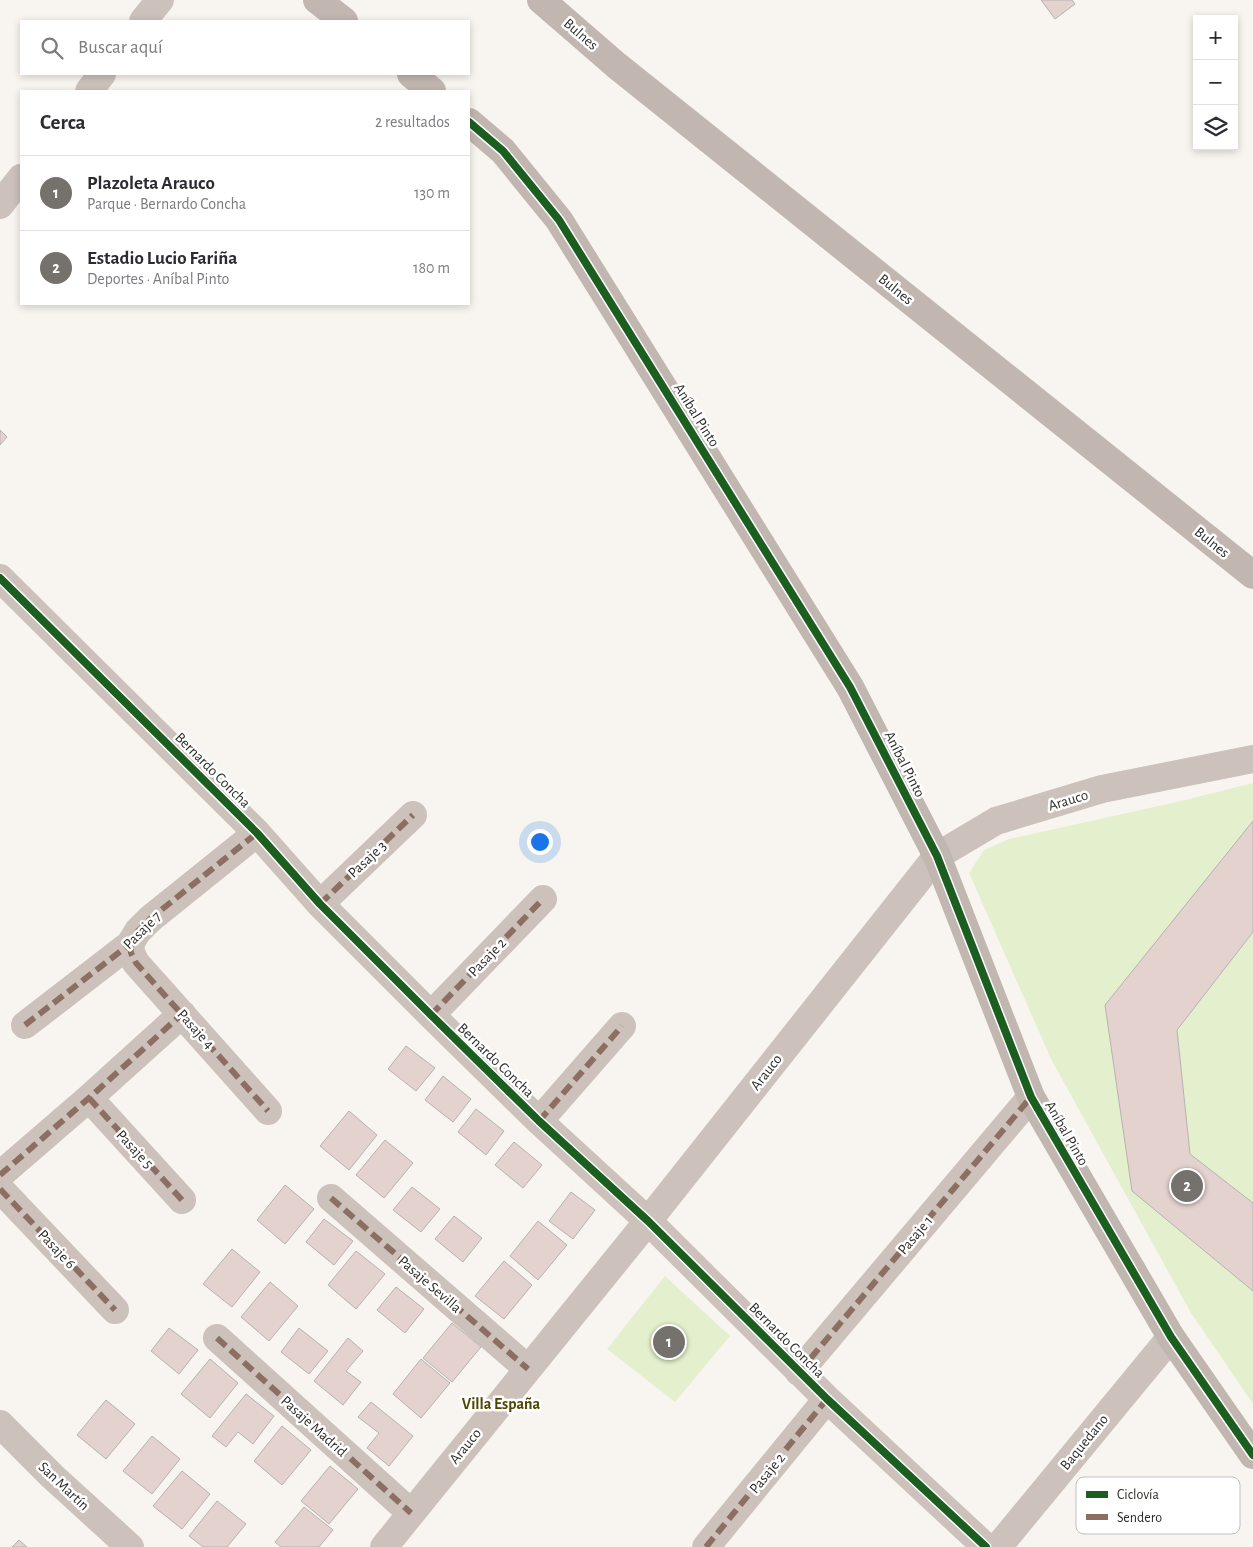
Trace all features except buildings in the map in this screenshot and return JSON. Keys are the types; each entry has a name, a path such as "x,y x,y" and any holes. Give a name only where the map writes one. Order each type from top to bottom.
{"street":[{"path":"144,20 160,0"},
{"path":"317,0 343,20"},
{"name":"Bulnes","path":"541,0 616,65 1253,575"},
{"path":"90,90 101,75"},
{"path":"411,75 431,90"},
{"name":"Aníbal Pinto","path":"470,123 503,151 559,220 850,687 937,856 1031,1097 1171,1337 1253,1455"},
{"path":"0,206 20,179"},
{"name":"Bernardo Concha","path":"0,578 257,833 320,904 431,1015 539,1121 648,1221 827,1399 986,1547"},
{"name":"Arauco","path":"384,1547 648,1221 937,856 996,821 1102,789 1253,759"},
{"name":"Pasaje 3","path":"320,904 414,815"},
{"name":"Pasaje 7","path":"25,1025 130,944 138,931 150,919 257,833"},
{"name":"Pasaje 2","path":"431,1015 543,899"},
{"name":"Pasaje 4","path":"130,944 131,954 136,963 268,1111"},
{"path":"0,1175 182,1014"},
{"path":"539,1121 622,1026"},
{"name":"Pasaje 1","path":"799,1372 1031,1097"},
{"name":"Pasaje 5","path":"88,1098 182,1200"},
{"name":"Pasaje 6","path":"0,1189 115,1310"},
{"name":"Pasaje Sevilla","path":"331,1198 528,1369"},
{"name":"Baquedano","path":"998,1547 1171,1337"},
{"name":"Pasaje Madrid","path":"217,1338 411,1513"},
{"name":"Pasaje 2","path":"706,1547 827,1399"},
{"name":"San Martín","path":"0,1424 52,1476 130,1547"}],"green space":[{"path":"1253,783 1253,1404 1191,1313 1051,1059 969,873 984,850 1009,839"},
{"path":"665,1276 730,1336 675,1402 607,1349"}],"marked path":[{"path":"320,904 413,815"},
{"path":"25,1025 130,944 138,931 150,919 257,833"},
{"path":"431,1015 543,899"},
{"path":"130,944 131,953 136,963 268,1111"},
{"path":"0,1175 182,1014"},
{"path":"539,1121 622,1026"},
{"path":"799,1372 1031,1097"},
{"path":"89,1098 182,1200"},
{"path":"0,1189 115,1310"},
{"path":"331,1198 528,1369"},
{"path":"217,1338 411,1513"},
{"path":"706,1547 827,1399"}],"cycle path":[{"path":"470,123 503,151 559,220 850,687 937,856 1031,1097 1171,1337 1253,1455"},
{"path":"0,578 257,833 320,904 431,1015 539,1121 648,1221 827,1399 986,1547"}],"place":[{"name":"Estadio Lucio Fariña","path":"1187,1186"},
{"name":"Plazoleta Arauco","path":"669,1342"}],"district":[{"name":"Villa España","path":"501,1403"}]}
